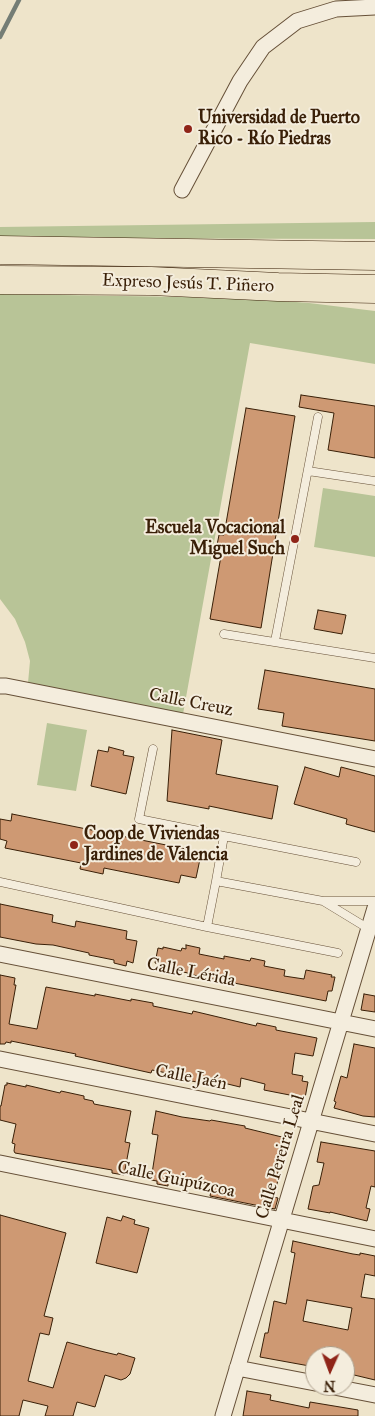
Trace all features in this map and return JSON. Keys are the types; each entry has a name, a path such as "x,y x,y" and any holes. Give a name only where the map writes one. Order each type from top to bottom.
{"highway":[{"path":"280,253 375,245"},
{"name":"Expreso Jesús T. Piñero","path":"0,250 375,256"},
{"name":"Expreso Jesús T. Piñero","path":"0,280 151,281 375,289"},
{"path":"278,287 375,304"}],"street":[{"path":"182,190 240,82 263,47 297,21 336,9 375,7"},
{"name":"Calle Creuz","path":"0,686 375,759"},
{"name":"Calle Pereira Leal","path":"223,1416 372,921"},
{"name":"Calle Lérida","path":"0,954 375,1029"},
{"name":"Calle Jaén","path":"0,1059 375,1134"},
{"name":"Calle Guipúzcoa","path":"0,1164 375,1239"},
{"path":"237,1368 305,1381"},
{"path":"355,1391 375,1395"}],"lane":[{"path":"274,641 318,417"},
{"path":"308,471 375,481"},
{"path":"224,634 375,658"},
{"path":"153,749 140,819 356,862"},
{"path":"207,927 224,836"},
{"path":"216,881 323,901 375,901"},
{"path":"0,882 338,953"},
{"path":"323,901 372,921"}],"green space":[{"path":"375,222 375,239 0,238 0,227"},
{"path":"0,294 244,298 375,311 375,364 250,343 183,714 28,683 30,661 25,642 15,619 0,599"},
{"path":"323,488 375,496 375,557 314,547"},
{"path":"47,723 87,730 76,791 37,785"}],"building":[{"path":"301,395 375,406 375,458 328,450 334,413 299,407"},
{"path":"246,408 295,416 261,628 210,619 221,556 215,555 219,535 224,535"},
{"path":"318,610 346,615 342,634 314,629"},
{"path":"265,670 375,689 375,741 282,726 284,713 258,709"},
{"path":"172,730 222,740 216,774 278,786 272,819 209,806 209,809 167,801"},
{"path":"109,747 124,751 123,755 134,757 126,794 91,786 98,750 108,752"},
{"path":"305,767 339,777 341,767 375,776 375,832 346,824 347,819 294,804"},
{"name":"Coop de Viviendas Jardines de Valencia","path":"12,814 186,849 185,856 200,859 196,878 181,875 179,883 104,868 103,874 80,869 81,863 5,848 7,841 0,839 0,819 11,821"},
{"path":"0,904 53,915 52,922 75,927 76,921 127,931 126,939 137,941 133,963 127,961 126,966 114,963 114,960 89,955 89,953 53,945 36,944 0,937"},
{"path":"186,945 200,948 199,954 224,959 224,956 250,961 251,958 265,961 264,966 285,970 284,976 304,979 306,970 332,975 331,977 335,977 332,991 328,991 326,1001 188,974 164,968 165,965 155,963 158,948 163,949 163,947 181,951 182,948 186,949"},
{"path":"0,975 15,978 14,985 16,985 9,1024 37,1029 46,987 95,996 95,994 153,1003 153,1006 192,1014 193,1011 256,1026 257,1023 276,1027 276,1030 317,1038 313,1056 295,1053 292,1074 303,1076 302,1081 308,1082 305,1098 264,1090 265,1084 241,1078 240,1087 203,1078 202,1083 176,1078 177,1075 152,1070 151,1073 75,1056 76,1054 11,1041 11,1043 0,1044"},
{"path":"364,994 375,996 375,1012 361,1010"},
{"path":"354,1044 375,1048 375,1117 363,1116 334,1108 341,1076 347,1078"},
{"path":"7,1083 84,1096 84,1099 93,1101 94,1104 131,1111 125,1142 130,1143 124,1175 112,1173 112,1170 15,1153 15,1144 12,1143 16,1124 0,1120 0,1106"},
{"path":"156,1111 182,1117 245,1126 245,1128 286,1138 277,1176 279,1177 273,1197 278,1198 275,1209 210,1196 211,1191 168,1182 168,1186 157,1184 157,1181 151,1180 158,1135 152,1134"},
{"path":"321,1142 375,1151 375,1187 371,1186 366,1208 370,1209 367,1221 308,1209 313,1186 319,1185 324,1163 317,1162"},
{"path":"0,1215 66,1233 44,1316 53,1318 49,1335 40,1333 28,1381 53,1388 67,1342 135,1358 130,1374 126,1378 121,1380 105,1375 95,1407 77,1402 73,1416 45,1416 48,1406 23,1400 19,1416 0,1416"},
{"path":"123,1216 135,1220 134,1224 149,1228 137,1273 96,1263 107,1217 121,1221"},
{"path":"293,1241 353,1254 360,1255 360,1253 375,1256 375,1276 365,1274 361,1297 375,1299 375,1380 355,1375 355,1346 305,1346 305,1365 260,1357 265,1333 268,1333 274,1301 286,1304 295,1253 291,1252","holes":["307,1300 352,1308 348,1330 303,1321"]},
{"path":"247,1391 271,1395 270,1400 309,1408 310,1402 358,1410 358,1416 243,1416"}],"waterway":[{"path":"0,37 19,0"}],"place":[{"name":"Universidad de Puerto Rico - Río Piedras","path":"188,129"},
{"name":"Escuela Vocacional Miguel Such","path":"295,539"},
{"name":"Coop de Viviendas Jardines de Valencia","path":"74,845"}]}
